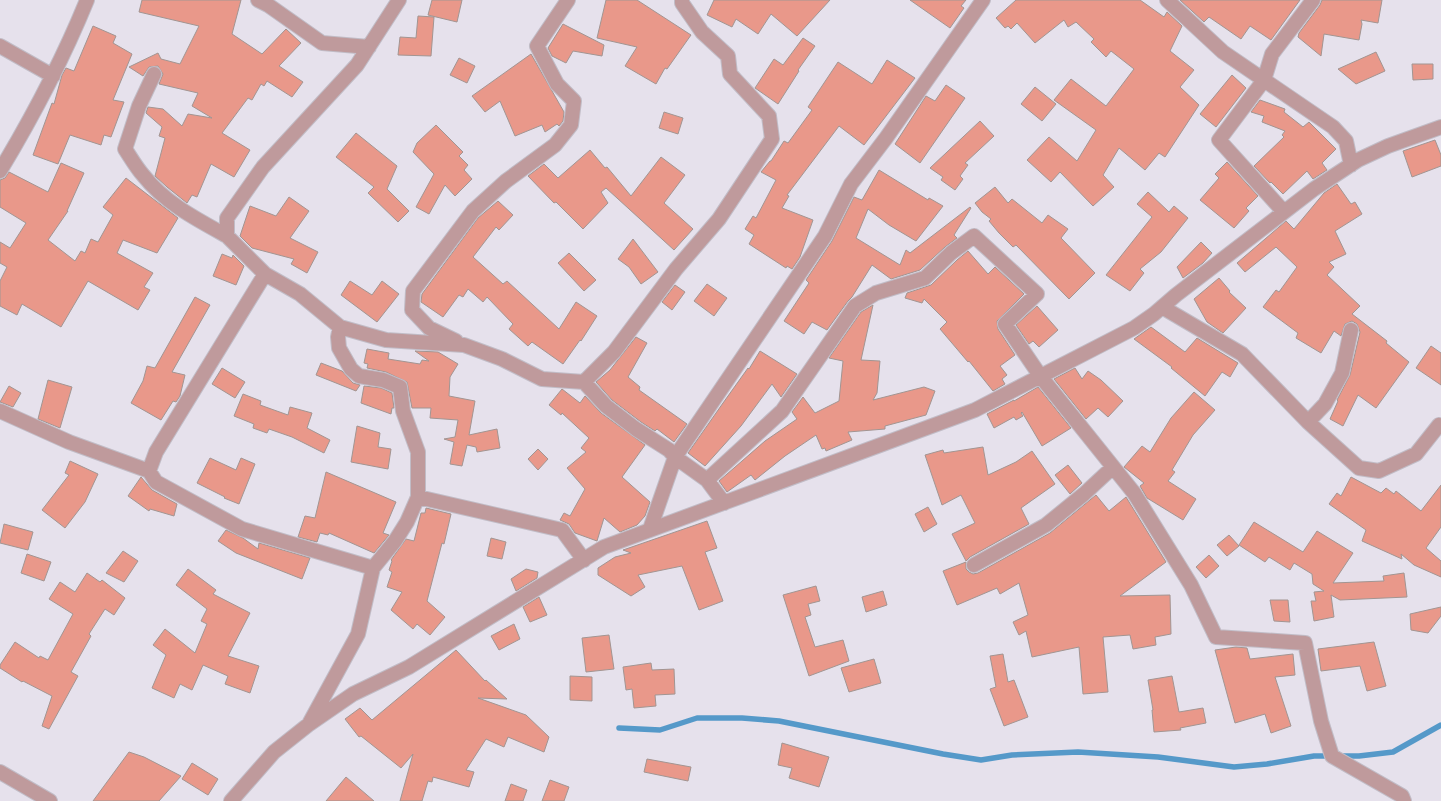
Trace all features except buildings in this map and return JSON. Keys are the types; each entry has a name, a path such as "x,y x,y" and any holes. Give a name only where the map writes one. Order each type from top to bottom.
{"street":[{"path":"0,171 27,126 53,76 87,0"},
{"path":"258,0 322,43 369,47"},
{"path":"227,236 227,218 263,167 357,66 399,0"},
{"path":"568,0 537,46 557,84 574,101 571,125 555,145 506,181 473,211 412,291 412,310 429,328 502,358 542,379 584,382 606,406 636,429 669,450 675,457 707,480 724,502"},
{"path":"584,382 614,352 676,269 719,219 772,139 770,116 730,74 728,56 702,32 682,3 682,0"},
{"path":"650,529 675,457 825,236 851,184 886,138 983,0"},
{"path":"1167,0 1223,52 1333,127 1346,141 1351,165"},
{"path":"1284,212 1219,140 1264,80 1272,54 1313,0"},
{"path":"0,46 53,76"},
{"path":"154,74 139,106 125,149 143,175 161,194 182,211 227,236 265,274 300,294 340,326 386,340 464,344"},
{"path":"231,801 274,752 308,725 354,694 409,667 604,547 724,502 889,444 975,410 1041,377 1134,328 1314,189 1351,165 1388,146 1441,128"},
{"path":"707,480 782,411 855,306 876,293 925,278 951,253 974,236 1037,294 1006,324 1041,377 1134,493 1191,585 1216,637 1305,643 1322,721 1332,756 1402,796 1404,801"},
{"path":"149,471 156,452 265,274"},
{"path":"1162,307 1242,354 1308,422 1358,468 1379,471 1416,454 1441,426"},
{"path":"308,725 358,634 373,568 395,541 407,522 418,497 418,452 403,411 400,387 382,380 359,376 352,369 340,348 338,337 340,326"},
{"path":"1308,422 1325,404 1342,373 1351,330"},
{"path":"0,411 69,442 149,471 156,482 242,528 373,568"},
{"path":"974,565 1046,525 1113,467"},
{"path":"418,497 562,530 584,560"},
{"path":"0,772 50,801"}],"waterway":[{"path":"619,728 660,730 697,718 742,718 779,721 981,760 1012,755 1078,752 1158,757 1234,767 1267,764 1314,756 1359,756 1393,752 1441,725"}]}
